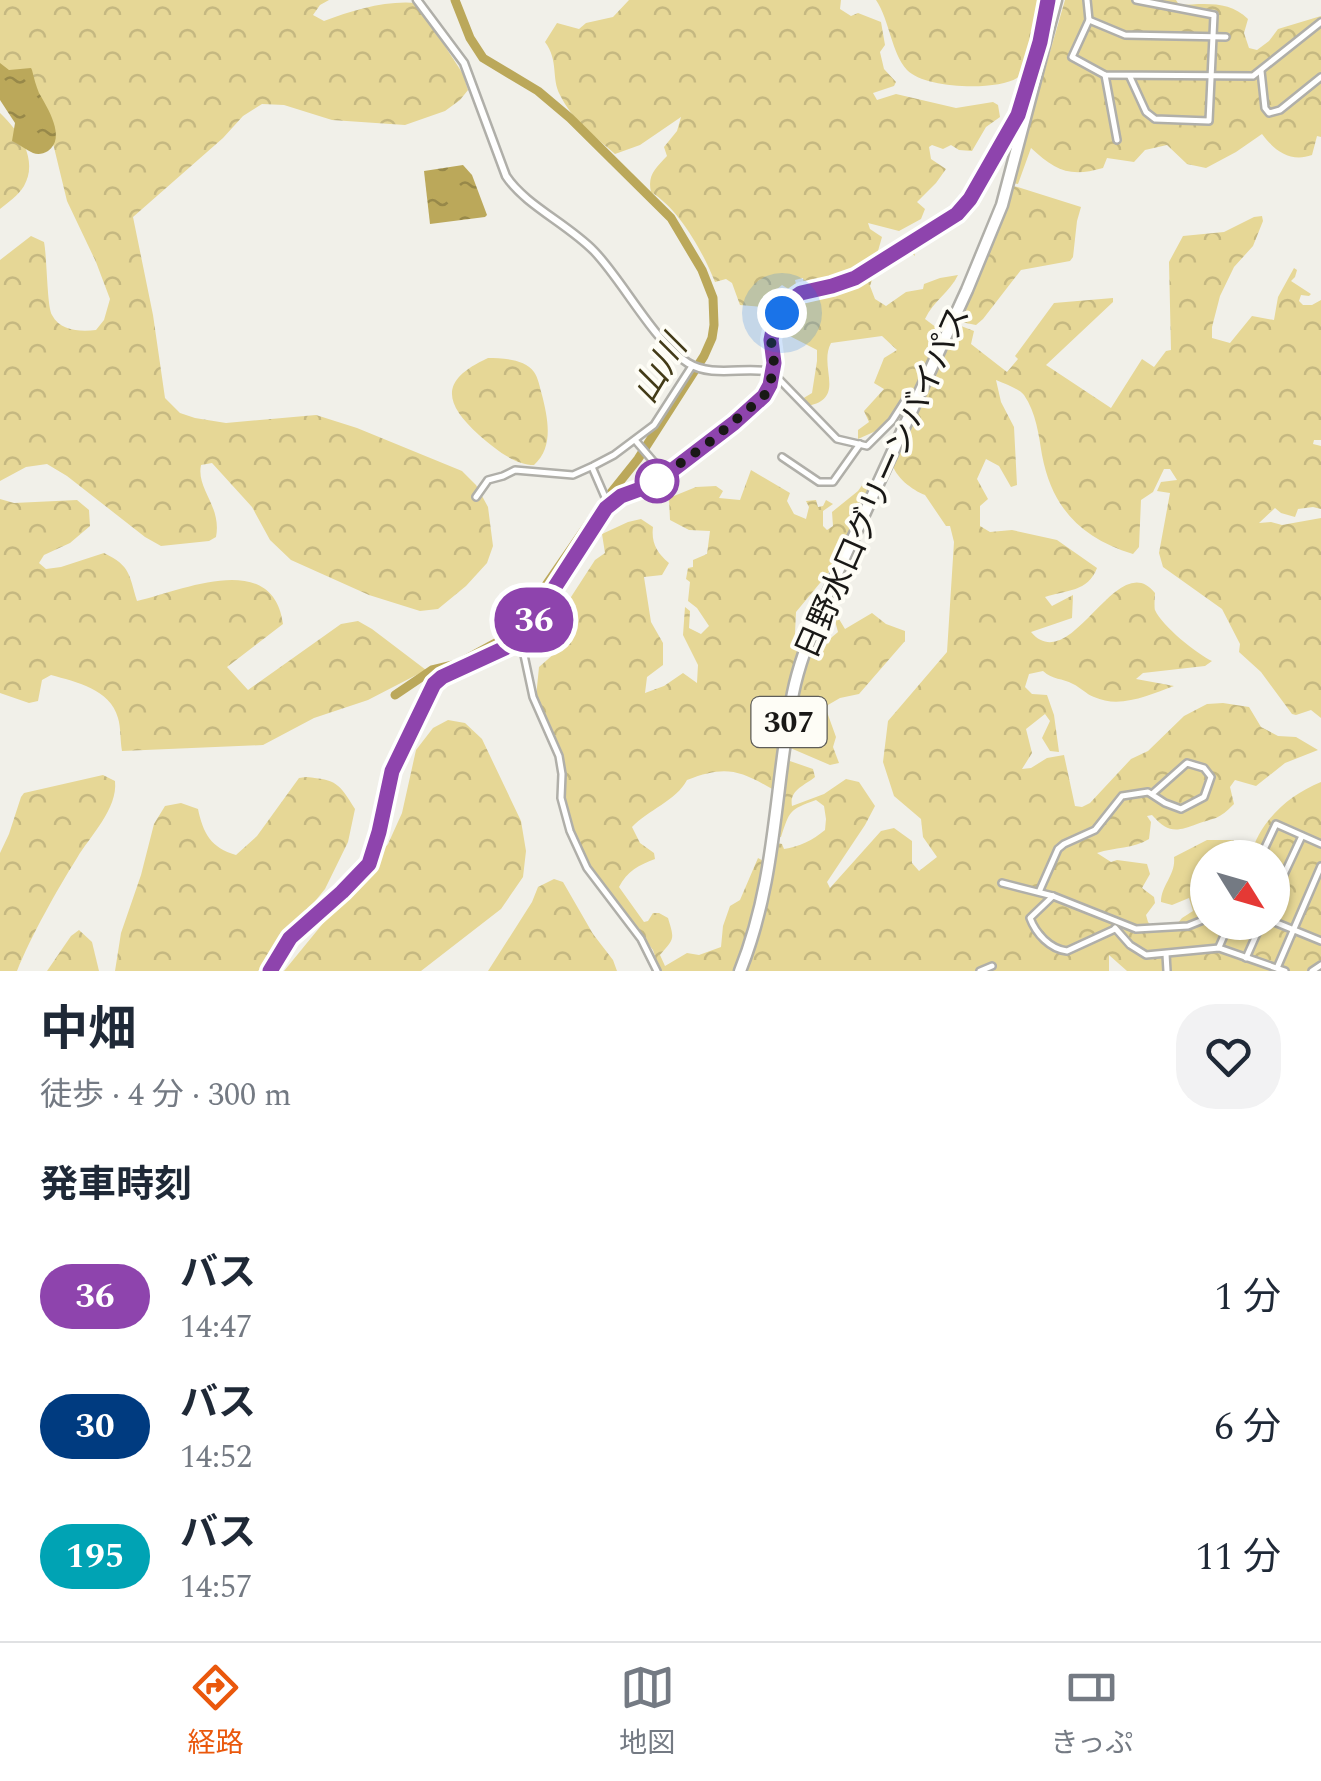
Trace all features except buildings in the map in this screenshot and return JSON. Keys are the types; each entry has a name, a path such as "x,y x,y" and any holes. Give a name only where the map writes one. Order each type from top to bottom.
{"highway":[{"name":"日野水口グリーンバイパス","path":"740,971 751,943 772,856 794,691 802,659 822,606 1002,205 1056,0"}],"main road":[{"path":"270,971 290,938 369,864 392,771 434,684 520,641 608,501 666,475 764,396 774,363 773,330 791,300 801,293 855,278 948,221 970,199 1018,115 1048,0"}],"street":[{"path":"417,0 464,64 512,185 596,253 678,356 696,367 772,372 837,439 867,446 892,421 908,396 918,398"},
{"path":"1087,0 1089,20 1072,57 1105,75 1252,76 1321,22"},
{"path":"1130,76 1146,112 1154,119 1209,120 1214,15 1136,0"},
{"path":"1089,20 1125,35 1226,38"},
{"path":"1261,72 1268,113 1280,110 1321,77"},
{"path":"1105,75 1117,140"},
{"path":"476,497 488,480 515,470 573,476 592,467 654,425 696,367"},
{"path":"635,440 666,475"},
{"path":"782,457 818,482 833,484 860,444"},
{"path":"592,467 608,501"},
{"path":"520,641 533,697 559,756 561,798 570,831 587,868 632,925 657,971"},
{"path":"1039,892 1058,850 1095,830 1122,796 1152,794 1181,809 1202,799 1211,777 1204,768 1187,762 1152,794"},
{"path":"1268,840 1276,824 1321,844"},
{"path":"1290,862 1302,836"},
{"path":"1118,925 1142,954 1219,948 1281,969 1321,866"},
{"path":"1002,883 1053,896 1118,925 1145,930 1190,925"},
{"path":"1053,896 1030,918 1038,934 1061,951 1118,925"},
{"path":"1290,929 1321,941"},
{"path":"1219,948 1222,940"},
{"path":"1246,958 1254,940"},
{"path":"1166,954 1167,971"},
{"path":"1312,971 1321,965"},
{"path":"980,971 992,966"}],"green space":[{"path":"0,0 329,0 313,15 324,21 370,7 417,3 463,74 468,90 460,100 445,111 405,125 332,120 284,105 262,104 243,116 133,217 165,398 180,413 226,423 316,415 462,471 476,485 488,507 493,546 487,563 438,609 420,611 369,595 291,560 270,540 252,507 212,463 201,465 200,474 215,516 216,537 161,546 47,464 26,467 0,481 0,260 31,236 44,242 50,310 65,327 96,330 104,320 110,299 67,201 43,102 0,65"},
{"path":"629,0 841,0 840,9 851,16 858,13 881,22 884,69 896,82 873,93 877,100 896,94 956,108 993,102 998,105 1000,117 986,127 972,151 951,145 943,149 929,147 931,159 946,169 917,202 925,209 921,219 899,231 868,223 882,237 876,258 849,285 910,246 915,256 906,252 875,271 870,286 875,299 886,306 906,292 923,289 924,284 958,275 925,319 937,328 941,338 921,386 887,426 858,439 858,430 869,422 864,411 884,389 874,383 884,358 897,350 882,336 831,343 827,362 829,389 820,402 808,406 802,399 812,393 817,350 778,330 784,319 801,311 805,295 803,278 795,280 798,292 782,285 763,307 740,305 732,283 726,279 715,282 689,232 651,192 651,176 667,156 664,147 677,131 681,117 640,145 615,154 565,104 557,89 552,56 545,42 557,23 579,29 586,23 613,17"},
{"path":"876,0 1044,0 1037,45 1019,77 994,85 961,86 929,81 907,70"},
{"path":"1065,0 1176,0 1179,5 1224,6 1248,19 1244,33 1249,48 1257,50 1278,29 1321,16 1321,137 1317,136 1312,155 1283,154 1262,134 1206,168 1187,164 1167,145 1145,150 1134,162 1107,158 1103,168 1072,172 1055,167 1031,148 1018,184 1012,183"},
{"path":"0,113 25,146 29,166 22,189 0,209"},
{"path":"1011,185 1081,207 1073,257 1070,261 1021,270 976,325 956,321"},
{"path":"1262,216 1263,221 1253,246 1234,267 1220,296 1212,338 1230,343 1252,316 1274,320 1278,297 1294,268 1297,270 1291,281 1311,294 1301,295 1299,301 1312,305 1321,300 1321,440 1314,440 1313,444 1321,446 1321,509 1298,509 1295,517 1275,508 1259,523 1282,525 1321,518 1321,718 1311,710 1292,714 1261,672 1239,652 1240,644 1222,609 1163,567 1159,553 1170,493 1157,491 1161,482 1177,480 1170,469 1164,469 1153,492 1141,500 1139,547 1133,554 1098,539 1072,518 1053,491 1034,416 1024,395 996,380 1001,402 1014,427 1017,485 1011,487 999,466 986,459 977,479 988,499 980,506 980,526 990,532 1012,530 1057,540 1097,568 1082,586 1045,597 1052,606 1073,595 1072,618 1031,632 1046,642 1062,639 1078,628 1125,585 1140,583 1155,593 1155,610 1165,624 1212,661 1205,666 1143,673 1136,679 1174,686 1145,697 1114,702 1094,697 1043,671 1029,674 1025,687 1032,694 1047,695 1059,752 1050,751 1042,738 1050,721 1045,714 1026,729 1032,753 1022,769 1064,755 1075,806 1090,803 1131,759 1148,751 1184,716 1207,704 1249,707 1261,727 1278,736 1296,737 1318,750 1285,763 1256,786 1235,780 1230,787 1234,804 1217,817 1178,829 1147,816 1151,822 1149,839 1097,853 1111,862 1147,864 1150,874 1142,888 1154,897 1155,903 1146,915 1157,932 1172,930 1190,913 1190,940 1290,940 1290,840 1257,840 1276,811 1321,782 1321,971 1127,971 1109,955 1109,971 743,971 767,902 777,843 784,849 795,847 825,830 824,806 816,800 792,812 778,837 787,760 813,769 815,777 795,792 792,806 824,794 846,779 859,782 875,806 827,882 830,888 881,831 894,828 912,841 912,863 919,871 937,857 923,837 921,819 894,796 883,762 888,721 947,652 954,542 950,526 946,526 925,495 900,478 892,463 954,326 974,331 971,344 1007,372 1054,303 1113,298 1046,365 1111,408 1142,359 1154,367 1171,350 1169,262 1183,236 1224,232"},
{"path":"488,358 519,362 537,377 548,432 545,450 534,465 512,459 491,445 467,423 453,402 452,392 461,375"},
{"path":"751,470 790,493 787,501 794,514 806,519 806,501 816,500 818,507 826,500 833,504 823,511 823,526 827,530 833,526 832,512 865,481 874,482 839,560 796,612 795,634 803,644 774,790 732,772 701,775 687,780 676,794 632,827 655,859 634,869 619,887 644,922 653,913 668,918 672,939 660,955 665,966 687,953 699,955 721,947 730,906 740,900 758,858 767,863 758,906 735,971 660,971 653,950 586,864 569,820 564,797 565,770 536,697 539,667 555,653 562,637 560,614 595,560 605,553 602,534 641,519 653,527 656,547 669,563 662,575 644,577 651,622 663,643 663,665 647,677 645,693 683,673 697,683 698,665 683,635 685,607 690,611 689,628 701,634 709,626 688,601 690,582 686,579 693,560 707,554 710,531 689,530 670,520 669,498 696,487 716,486 723,491 719,498 740,500"},
{"path":"0,499 14,503 77,500 89,510 90,526 70,543 44,555 39,563 46,569 61,567 104,553 124,567 137,601 224,580 262,587 276,601 283,624 227,667 248,690 341,624 358,621 426,670 368,700 314,718 263,745 122,751 114,708 91,688 51,675 42,680 38,701 29,703 0,693"},
{"path":"872,613 905,631 905,641 859,694 840,698 809,716 802,715 800,723 812,726 815,732 821,729 821,715 827,712 836,737 833,747 839,763 830,765 788,747 806,659 838,632 836,614 845,629"},
{"path":"448,720 465,723 482,739 521,821 526,851 523,877 501,909 421,971 284,971 388,844 402,813 416,750 433,728"},
{"path":"103,775 115,781 108,812 53,899 17,971 0,971 0,853 21,797 24,793"},
{"path":"299,778 336,784 350,800 355,809 348,842 325,889 258,971 115,971 121,933 154,824 165,806 181,803 198,809 210,838 236,855 257,836"},
{"path":"1190,849 1190,901 1189,898 1172,905 1161,902 1174,857"},
{"path":"554,879 563,882 617,971 488,971 538,887"},
{"path":"79,930 92,942 99,971 47,971 71,936"}],"water":[{"path":"0,63 9,70 31,68 56,131 53,145 46,152 35,154 12,141 15,123 0,100"},
{"path":"463,165 472,175 487,215 430,224 424,171"}],"waterway":[{"name":"山川","path":"395,695 432,670 457,664 521,629 544,588 638,459 704,356 714,325 713,298 702,270 671,218 570,118 538,91 483,58 470,38 455,0"}],"bus line":[{"name":"36","path":"270,971 290,938 369,864 392,771 434,684 520,641 606,508 621,496 670,472 764,396 774,363 773,330 791,300 801,293 855,278 948,221 970,199 1024,100 1048,0"}],"route":[{"path":"657,481 654,482 764,396 774,363 773,330 782,313"}]}
